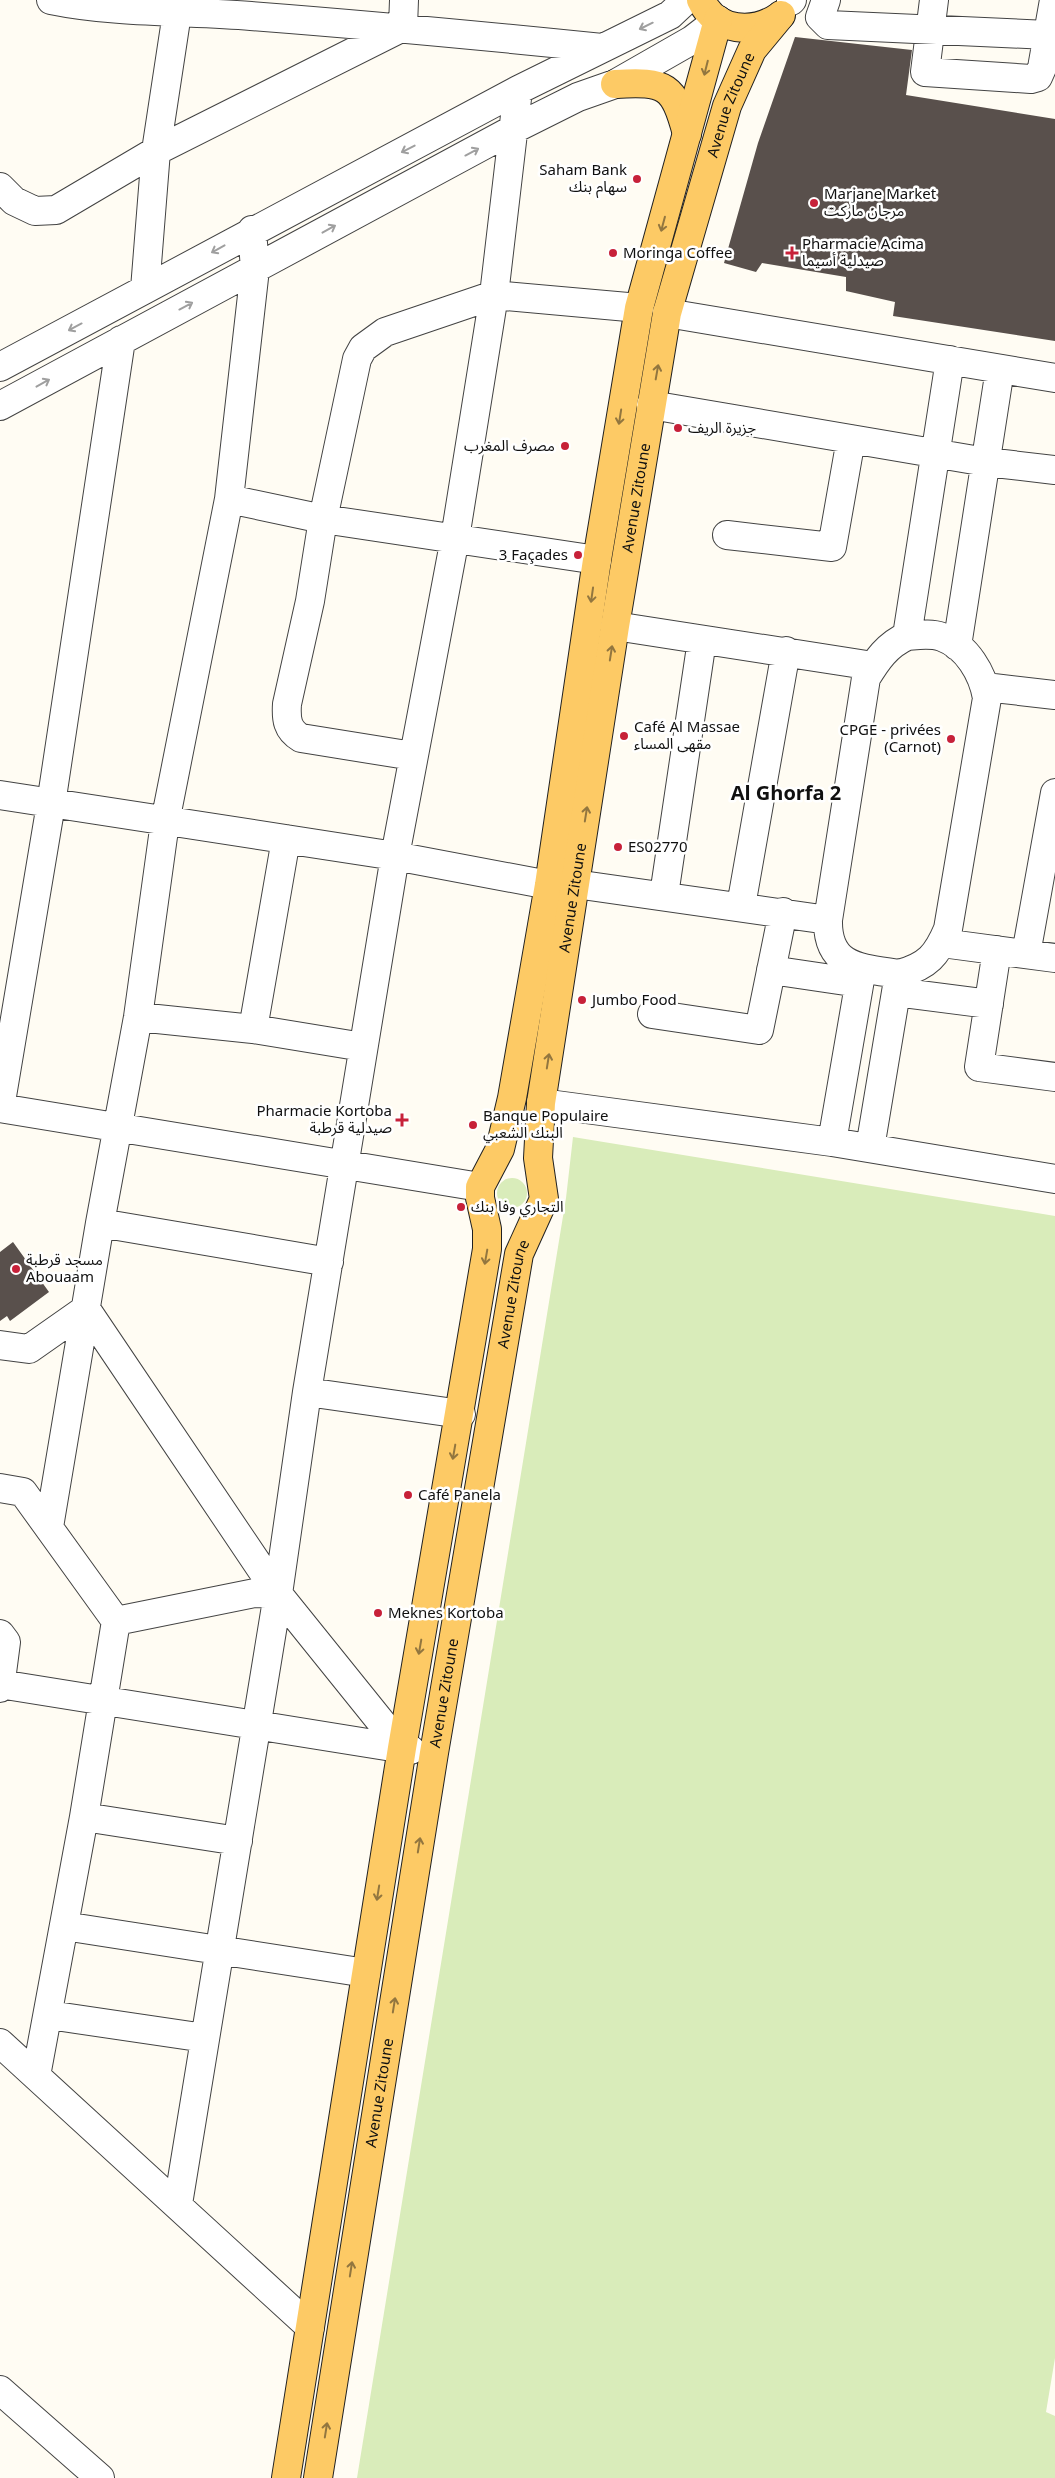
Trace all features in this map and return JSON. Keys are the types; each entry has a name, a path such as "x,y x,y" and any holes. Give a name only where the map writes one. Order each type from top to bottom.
{"main road":[{"path":"701,0 710,13 718,20 730,26 744,29 757,28 789,4"},
{"name":"Avenue Zitoune","path":"286,2478 402,1748 487,1249 485,1188 500,1150 562,884 615,626 650,405 667,313 727,106 752,50 789,4"},
{"name":"Avenue Zitoune","path":"318,2478 434,1753 519,1254 544,1199 538,1158 542,1103 562,884 597,560 640,308 718,20"},
{"path":"615,84 644,82 666,90 680,106 687,134"},
{"path":"540,1209 523,1223 512,1225 501,1223 491,1217 485,1188 508,1160 518,1161 536,1170 541,1179"}],"street":[{"path":"51,0 95,8 178,5 602,48"},
{"path":"404,0 404,27"},
{"path":"0,367 252,230 518,90 670,15 686,0"},
{"path":"826,0 820,17 828,25 1048,35"},
{"path":"934,0 925,72 1031,80 1038,77 1042,68 1054,0"},
{"path":"145,289 156,151 178,5"},
{"path":"0,406 512,130 578,97 615,84 692,40 718,20"},
{"path":"0,187 14,201 34,211 56,210 156,151 404,27"},
{"path":"178,2204 278,1594 307,1392 330,1262 363,1047 413,756 455,538 494,295 518,90"},
{"path":"48,1528 100,1223 138,1017 165,822 230,499 255,269 252,230"},
{"path":"413,756 301,738 292,733 288,724 287,704 310,601 324,519 357,359 363,348 385,332 494,295 640,308"},
{"path":"667,313 1055,378"},
{"path":"121,340 51,804 0,1108 485,1188"},
{"path":"907,636 950,360"},
{"path":"957,646 1000,368"},
{"path":"650,405 986,462 1055,470"},
{"path":"727,535 832,547 851,439"},
{"path":"230,499 324,519 597,560"},
{"path":"615,626 873,666"},
{"path":"861,976 832,947 828,936 828,920 865,685 873,666 884,651 896,641 907,636 925,635 942,637 957,646 978,671 985,687 987,698 948,929 942,943 925,965 898,983 870,1148"},
{"path":"664,895 702,640"},
{"path":"741,906 786,651"},
{"path":"985,687 1055,695"},
{"path":"1026,954 1055,793"},
{"path":"0,795 165,822 395,856 562,884 664,895 828,920"},
{"path":"253,1029 286,840"},
{"path":"652,1014 759,1030 782,912"},
{"path":"942,943 1055,958"},
{"path":"997,950 979,1067 1055,1077"},
{"path":"771,970 861,976 989,1004"},
{"path":"832,1142 861,976"},
{"path":"138,1017 253,1029 363,1047"},
{"path":"542,1103 832,1142 1055,1179"},
{"path":"100,1223 330,1262"},
{"path":"0,1345 29,1349 86,1308"},
{"path":"86,1308 278,1594 402,1748"},
{"path":"307,1392 460,1414"},
{"path":"0,1488 22,1492 116,1621 84,1817 36,2076"},
{"path":"116,1621 255,1593 278,1594"},
{"path":"0,1634 6,1642 0,1688"},
{"path":"0,1684 434,1753"},
{"path":"84,1817 238,1841"},
{"path":"64,1926 366,1973"},
{"path":"49,2014 205,2038"},
{"path":"0,2043 178,2204 310,2327"},
{"path":"0,2390 100,2478"}],"green space":[{"path":"573,1137 1055,1216 1055,2358 1046,2412 1055,2416 1055,2478 357,2478 566,1198"},
{"path":"512,1178 523,1182 527,1193 523,1204 512,1208 501,1204 497,1193 501,1182"}],"building":[{"path":"795,37 912,50 906,95 1055,119 1055,341 893,316 895,302 846,291 846,277 762,263 756,272 724,263 758,143"},
{"name":"مسجد قرطبة Abouaam","path":"13,1242 49,1292 10,1321 7,1316 0,1321 0,1252"}],"place":[{"name":"Saham Bank سهام بنك","path":"637,179"},
{"name":"Marjane Market مرجان ماركت","path":"814,203"},
{"name":"Moringa Coffee","path":"613,253"},
{"name":"Pharmacie Acima صيدلية أسيما","path":"792,253"},
{"name":"جزيرة الريف","path":"678,428"},
{"name":"مصرف المغرب","path":"565,446"},
{"name":"3 Façades","path":"578,555"},
{"name":"Café Al Massae مقهى المساء","path":"624,736"},
{"name":"CPGE - privées (Carnot)","path":"951,739"},
{"name":"ES02770","path":"618,847"},
{"name":"Jumbo Food","path":"582,1000"},
{"name":"Pharmacie Kortoba صيدلية قرطبة","path":"402,1120"},
{"name":"Banque Populaire البنك الشعبي","path":"473,1125"},
{"name":"التجاري وفا بنك","path":"461,1207"},
{"name":"مسجد قرطبة Abouaam","path":"16,1269"},
{"name":"Café Panela","path":"408,1495"},
{"name":"Meknes Kortoba","path":"378,1613"}],"district":[{"name":"Al Ghorfa 2","path":"786,793"}]}
